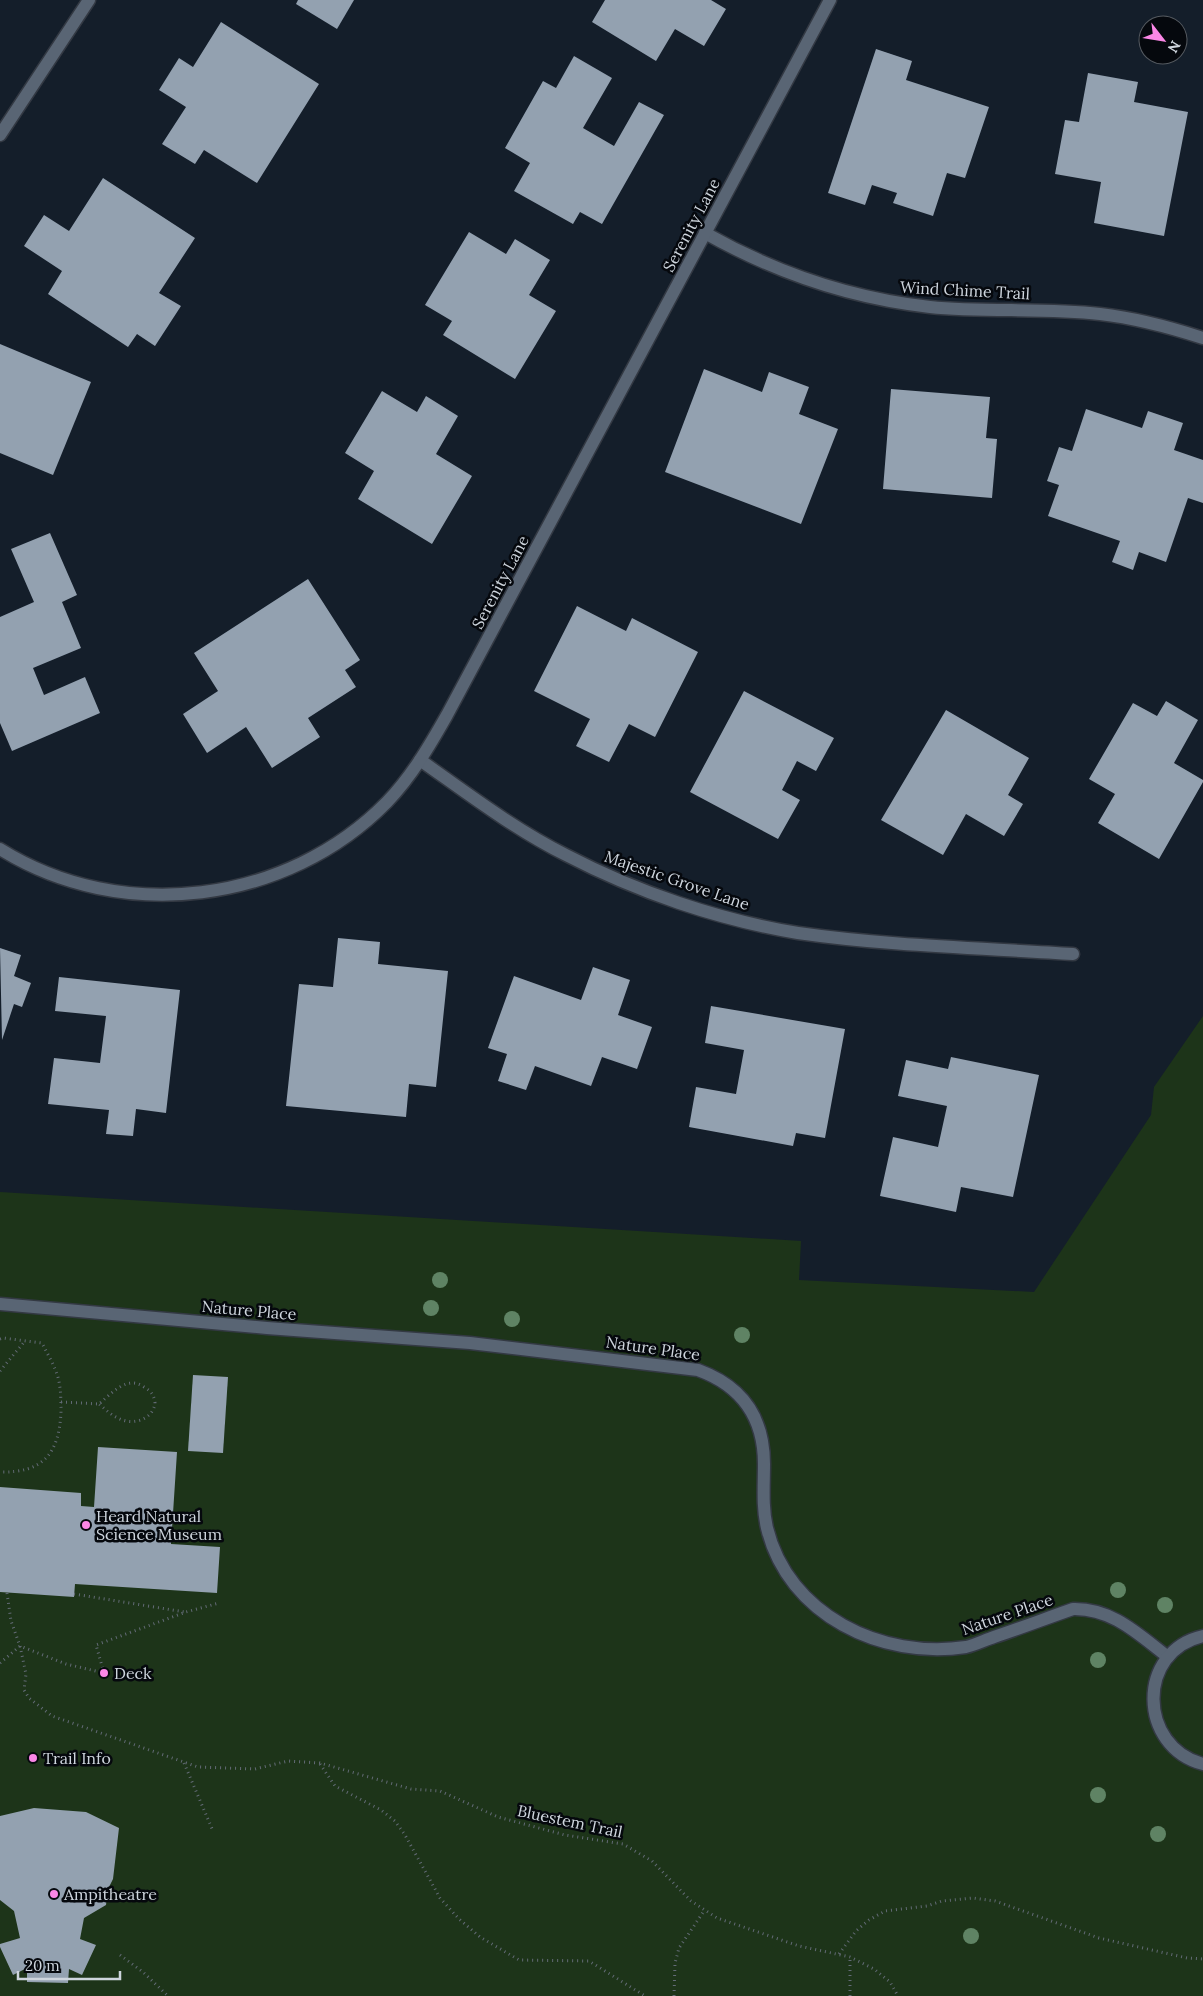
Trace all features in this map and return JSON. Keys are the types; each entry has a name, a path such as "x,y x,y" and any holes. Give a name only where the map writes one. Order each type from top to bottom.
{"street":[{"path":"0,135 90,0"},
{"name":"Serenity Lane","path":"0,849 38,870 96,889 153,895 214,892 241,886 297,866 347,836 387,801 420,760 447,715 830,0"},
{"name":"Wind Chime Trail","path":"705,233 789,275 853,294 930,307 1099,314 1162,326 1203,338"},
{"name":"Majestic Grove Lane","path":"420,760 500,815 564,855 630,884 730,918 796,932 868,942 1073,954"},
{"name":"Nature Place","path":"0,1304 267,1328 470,1342 698,1370 724,1381 735,1390 753,1413 763,1442 763,1506 773,1548 796,1586 814,1605 833,1619 874,1640 919,1649 967,1646 1073,1609 1088,1608 1102,1612 1122,1622 1168,1657"},
{"path":"1203,1636 1180,1646 1168,1657 1158,1672 1153,1689 1153,1707 1157,1724 1165,1739 1177,1752 1192,1761 1203,1764"}],"path":[{"path":"0,1339 42,1343 58,1375 61,1402 60,1427 50,1454 26,1471 0,1472"},
{"path":"0,1371 25,1340"},
{"path":"61,1402 99,1404 116,1418 131,1422 146,1418 152,1413 155,1403 151,1392 140,1384 132,1382 119,1387 99,1404"},
{"name":"Bluestem Trail","path":"8,1593 10,1621 20,1646 26,1674 24,1690 39,1708 52,1716 124,1739 184,1763 215,1769 256,1769 288,1762 320,1763 411,1790 440,1791 475,1808 507,1820 565,1835 623,1844 652,1861 691,1902 727,1924 800,1946 850,1956 874,1969 890,1982 898,1996"},
{"path":"74,1594 186,1612"},
{"path":"0,1663 20,1646 66,1664 104,1673 96,1645 186,1612 218,1603"},
{"path":"184,1763 213,1831"},
{"path":"320,1763 335,1786 381,1810 395,1821 406,1835 440,1898 459,1919 480,1937 519,1960 588,1961 645,1996"},
{"path":"839,1954 856,1930 885,1911 973,1898 995,1901 1099,1938 1187,1958 1203,1959"},
{"path":"674,1996 675,1963 679,1948 704,1911"},
{"path":"120,1955 143,1972 168,1996"},
{"path":"850,1956 850,1996"}],"green space":[{"path":"1203,1016 1203,1996 0,1996 0,1192 801,1241 799,1280 1034,1292 1151,1115 1154,1087"}],"building":[{"path":"298,0 354,0 337,29 296,4"},
{"path":"605,0 711,0 726,9 704,46 675,29 656,61 592,22"},
{"path":"221,22 319,84 257,183 204,150 195,164 162,144 186,107 159,90 179,58 193,67"},
{"path":"876,49 912,61 906,80 989,107 965,178 947,173 933,216 893,203 897,193 872,185 865,205 828,193"},
{"path":"574,56 612,78 583,128 614,146 639,102 664,115 602,224 580,212 573,224 514,191 530,163 505,148 543,81 556,88"},
{"path":"1088,73 1138,82 1134,102 1188,112 1164,236 1094,223 1101,182 1055,174 1065,120 1079,122"},
{"path":"103,178 195,238 159,293 181,306 155,346 137,334 128,347 48,294 62,271 24,246 44,215 69,231"},
{"path":"469,232 506,254 515,239 550,260 529,295 556,311 515,379 443,335 452,321 425,305"},
{"path":"0,344 91,382 53,475 0,453"},
{"path":"704,369 762,392 769,372 809,387 799,414 838,429 801,524 665,472"},
{"path":"891,389 990,397 986,438 997,439 992,498 883,489"},
{"path":"382,391 417,412 426,396 458,416 436,454 472,476 432,544 358,499 374,471 345,453"},
{"path":"1086,409 1142,428 1148,411 1183,423 1174,450 1203,460 1203,503 1188,498 1166,562 1139,552 1133,570 1112,562 1120,541 1048,516 1059,485 1047,481 1059,447 1072,451"},
{"path":"50,533 77,595 62,602 81,648 33,668 44,695 85,677 100,713 12,751 0,723 0,617 34,602 11,549"},
{"path":"308,579 360,660 345,670 356,687 308,718 320,737 272,768 246,727 207,753 183,714 218,691 194,653"},
{"path":"577,606 626,631 632,618 698,652 655,737 629,724 609,762 576,746 590,719 534,691"},
{"path":"744,691 834,738 816,771 797,761 782,790 800,800 778,839 690,792"},
{"path":"1166,701 1198,720 1174,763 1203,780 1203,782 1159,859 1098,823 1115,794 1089,779 1133,703 1157,716"},
{"path":"946,710 1029,758 1008,795 1023,804 1004,836 966,814 943,855 881,820"},
{"path":"338,938 380,942 378,964 448,971 436,1087 409,1084 406,1117 286,1106 299,984 333,987"},
{"path":"0,948 21,955 14,976 31,983 22,1007 14,1004 2,1040"},
{"path":"593,967 630,980 618,1015 652,1027 637,1069 602,1057 591,1086 535,1066 526,1090 498,1081 507,1054 488,1048 514,976 581,1000"},
{"path":"59,977 180,990 166,1113 136,1109 133,1136 106,1134 109,1110 48,1104 54,1058 100,1063 106,1016 55,1011"},
{"path":"711,1006 845,1029 825,1138 796,1133 793,1146 689,1127 696,1087 736,1094 744,1050 705,1043"},
{"path":"951,1057 1039,1075 1013,1197 961,1187 956,1212 880,1196 893,1137 938,1147 947,1106 898,1096 906,1060 948,1069"},
{"path":"193,1375 228,1377 223,1453 188,1451"},
{"name":"Heard Natural Science Museum","path":"98,1447 177,1452 171,1544 220,1547 217,1593 75,1584 74,1597 0,1592 0,1487 81,1493 81,1506 94,1507"},
{"name":"Ampitheatre","path":"34,1808 86,1812 119,1828 113,1879 108,1889 106,1905 84,1918 80,1939 96,1945 82,1975 69,1969 68,1983 27,1982 27,1968 13,1975 0,1947 0,1944 20,1938 14,1911 0,1900 0,1816"}],"place":[{"name":"Heard Natural Science Museum","path":"86,1525"},
{"name":"Deck","path":"104,1673"},
{"name":"Trail Info","path":"33,1758"},
{"name":"Ampitheatre","path":"54,1894"}]}
